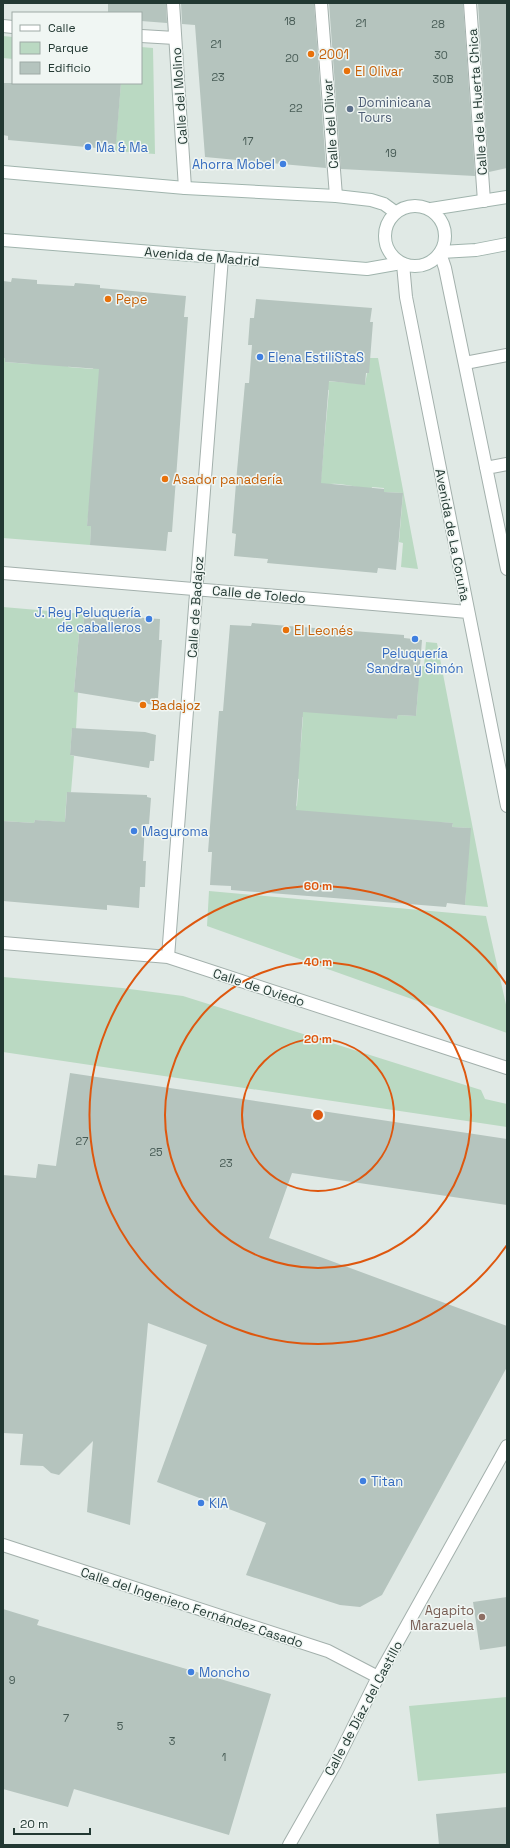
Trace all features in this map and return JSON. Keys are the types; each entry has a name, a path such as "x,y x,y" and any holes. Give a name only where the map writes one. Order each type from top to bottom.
{"street":[{"name":"Calle del Molino","path":"173,3 185,188"},
{"name":"Calle del Olivar","path":"321,3 336,196"},
{"name":"Calle de la Huerta Chica","path":"470,3 484,201"},
{"path":"142,36 175,38"},
{"path":"3,172 185,188 336,196 371,200 384,204 395,212"},
{"path":"431,209 507,197"},
{"path":"411,205 421,205 431,209 440,217 445,229 445,241 440,252 432,262 420,266 402,263 392,256 385,245 384,233 388,221 395,212 411,205"},
{"name":"Avenida de Madrid","path":"3,240 367,269 402,263"},
{"path":"440,252 476,250 507,244"},
{"path":"440,252 445,268 507,569"},
{"name":"Calle de Badajoz","path":"168,957 222,257"},
{"name":"Avenida de La Coruña","path":"402,263 406,297 507,806"},
{"path":"465,363 507,356"},
{"path":"486,468 507,464"},
{"name":"Calle de Toledo","path":"3,572 468,612"},
{"name":"Calle de Oviedo","path":"3,943 168,957 507,1068"},
{"name":"Calle de Díaz del Castillo","path":"289,1845 335,1764 378,1677 507,1446"},
{"name":"Calle del Ingeniero Fernández Casado","path":"3,1545 328,1651 378,1677"}],"green space":[{"path":"3,36 12,37 12,59 3,58"},
{"path":"142,47 153,48 155,154 115,151 121,84 142,84"},
{"path":"3,358 5,358 5,362 30,364 69,363 68,367 93,369 94,365 104,366 87,526 91,526 90,545 3,538"},
{"path":"370,358 378,358 418,569 401,567 403,543 399,542 403,493 384,492 384,488 372,487 371,491 337,484 317,487 321,478 329,390 325,389 325,381 365,384"},
{"path":"3,607 84,614 83,634 79,634 74,692 78,692 76,729 72,729 70,755 74,756 71,792 67,792 65,818 68,826 61,822 35,820 34,823 3,821"},
{"path":"426,642 437,643 488,907 465,905 470,828 452,827 453,823 292,814 297,805 299,779 295,778 301,743 303,717 299,717 300,707 397,719 398,715 416,716 418,690 412,666 424,666"},
{"path":"209,891 486,916 507,1009 507,1033 207,926"},
{"path":"3,977 122,988 183,996 481,1090 485,1099 507,1104 507,1127 3,1052"},
{"path":"507,1697 507,1773 418,1781 409,1706"}],"building":[{"path":"108,3 166,3 167,23 142,21 142,12 108,12"},
{"path":"181,3 314,3 326,168 205,157 195,25 182,24"},
{"path":"329,3 463,3 475,176 341,169"},
{"path":"478,3 507,3 507,168 489,172"},
{"path":"3,83 121,84 116,144 98,143 97,148 8,140 8,136 3,135"},
{"path":"12,278 37,280 37,284 74,286 75,283 100,285 100,288 186,296 184,317 188,317 172,532 168,532 166,551 90,545 91,526 87,526 99,369 5,362 5,358 3,358 3,281 11,282"},
{"path":"256,299 372,308 370,322 373,322 369,373 366,373 365,385 329,381 321,483 384,489 384,492 403,493 396,570 378,568 377,573 267,563 268,559 234,556 236,534 232,533 237,471 245,383 249,383 252,345 248,345 250,318 254,318"},
{"path":"84,614 160,619 159,640 162,640 158,698 155,698 154,705 74,692 79,634 83,634"},
{"path":"252,623 404,635 404,638 422,640 416,716 398,715 397,719 303,712 296,810 453,823 452,827 471,828 465,905 447,903 446,907 231,890 231,886 210,885 212,852 208,852 219,711 223,711 230,625 251,626"},
{"path":"72,728 145,732 156,735 154,761 150,761 149,768 70,755"},
{"path":"67,792 147,795 147,797 151,798 149,824 145,824 143,861 146,861 145,887 140,887 139,908 107,905 107,910 3,901 3,821 34,823 35,820 65,822"},
{"path":"70,1073 507,1139 507,1205 292,1173 269,1238 507,1326 507,1367 382,1595 360,1607 340,1605 246,1575 266,1523 157,1482 207,1345 148,1323 130,1525 87,1512 93,1441 59,1475 51,1473 43,1466 20,1465 23,1434 3,1433 3,1175 36,1178 38,1164 56,1166"},
{"path":"507,1597 507,1646 480,1650 473,1602"},
{"path":"3,1609 39,1620 37,1625 271,1694 229,1835 74,1789 68,1807 3,1789"},
{"path":"507,1807 507,1845 439,1845 436,1814"}],"place":[{"name":"2001","path":"311,54"},
{"name":"El Olivar","path":"347,71"},
{"name":"Dominicana Tours","path":"350,109"},
{"name":"Ma & Ma","path":"88,147"},
{"name":"Ahorra Mobel","path":"283,164"},
{"name":"Pepe","path":"108,299"},
{"name":"Elena EstiliStaS","path":"260,357"},
{"name":"Asador panadería","path":"165,479"},
{"name":"J. Rey Peluquería de caballeros","path":"149,619"},
{"name":"El Leonés","path":"286,630"},
{"name":"Peluquería Sandra y Simón","path":"415,639"},
{"name":"Badajoz","path":"143,705"},
{"name":"Maguroma","path":"134,831"},
{"name":"Titan","path":"363,1481"},
{"name":"KIA","path":"201,1503"},
{"name":"Agapito Marazuela","path":"482,1617"},
{"name":"Moncho","path":"191,1672"}]}
